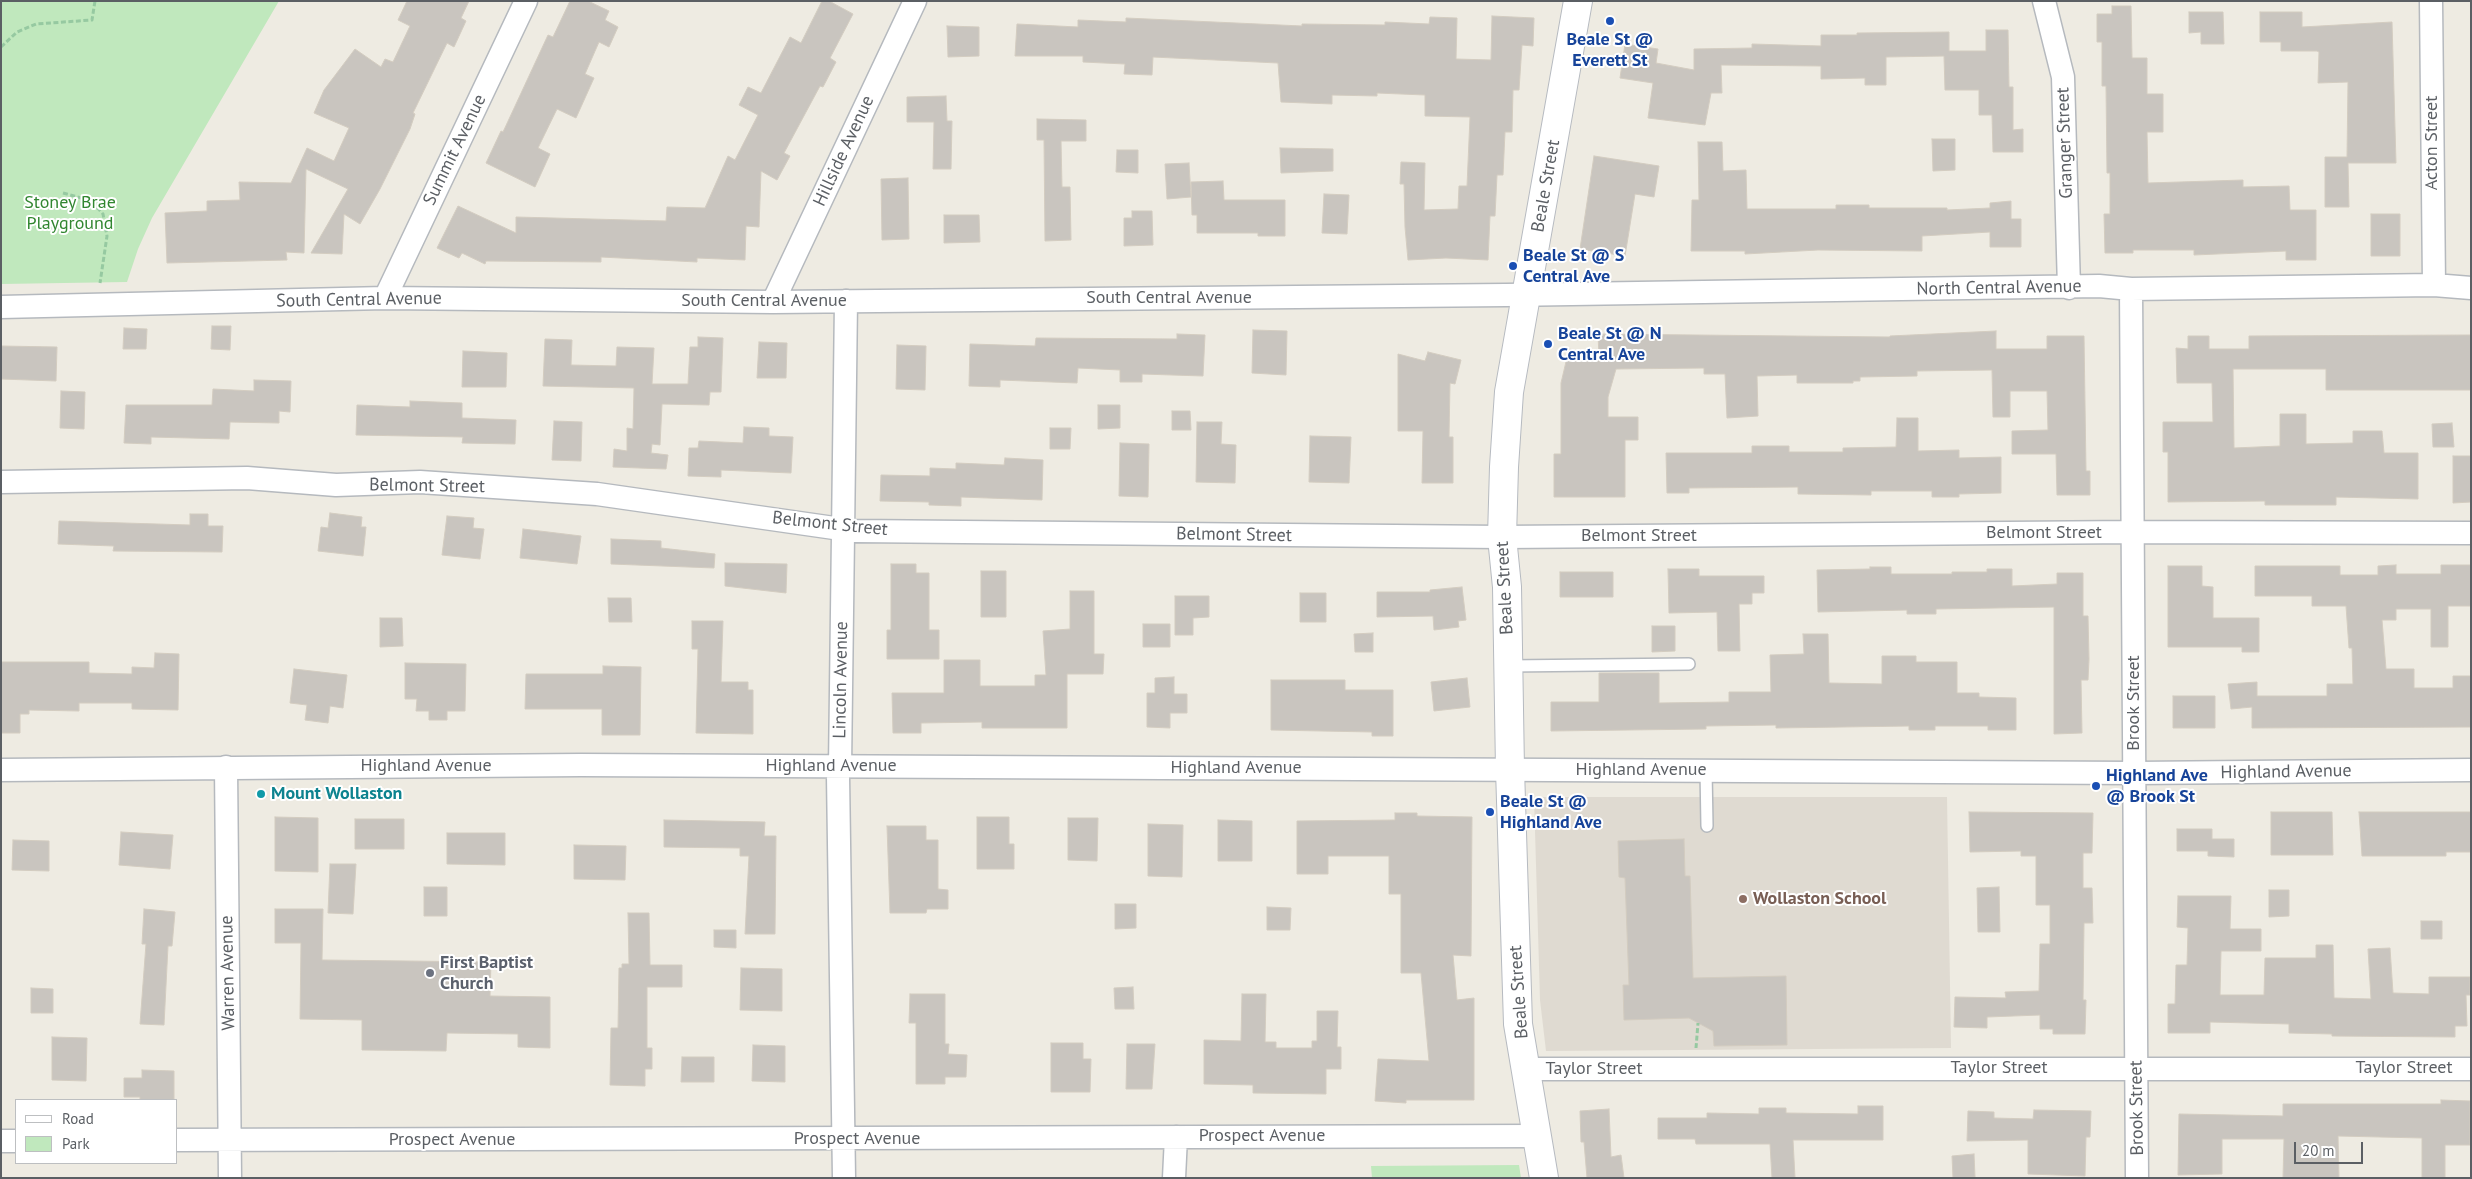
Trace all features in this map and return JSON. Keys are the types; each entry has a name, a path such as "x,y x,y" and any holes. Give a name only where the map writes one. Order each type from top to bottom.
{"main road":[{"name":"Beale Street","path":"1544,1178 1518,1024 1510,769 1507,587 1502,537 1509,392 1578,1"}],"street":[{"name":"Summit Avenue","path":"385,298 526,1"},
{"name":"Hillside Avenue","path":"773,302 914,1"},
{"name":"Granger Street","path":"2044,1 2063,77 2069,288"},
{"name":"Acton Street","path":"2431,1 2434,285"},
{"name":"North Central Avenue","path":"1527,295 2069,288 2100,286 2131,289 2434,285 2471,288"},
{"name":"Brook Street","path":"2131,289 2137,1178"},
{"name":"South Central Avenue","path":"1,307 385,298 773,302 1527,295"},
{"name":"Lincoln Avenue","path":"844,1178 838,776 840,766 846,301"},
{"name":"Belmont Street","path":"1,482 247,478 336,485 420,482 596,494 855,531 1502,537 2134,532 2471,533"},
{"name":"Highland Avenue","path":"1,770 580,765 2135,773 2471,770"},
{"name":"Warren Avenue","path":"226,768 230,1178"},
{"name":"Taylor Street","path":"1526,1069 2471,1068"},
{"name":"Prospect Avenue","path":"178,1140 1537,1136"},
{"path":"1174,1178 1176,1137"},
{"path":"1,1141 15,1141"}],"lane":[{"path":"1508,666 1689,664"},
{"path":"1706,770 1707,826"}],"path":[{"path":"1,47 17,32 36,24 92,20 95,1"},
{"path":"63,193 95,205 103,214 107,236 100,284"}],"shaded area":[{"name":"Wollaston School","path":"1534,797 1947,797 1951,1048 1546,1051 1540,1000"}],"green space":[{"name":"Stoney Brae Playground","path":"1,1 279,1 152,218 138,249 127,282 1,284"},
{"path":"1519,1165 1521,1178 1372,1178 1371,1166"}],"building":[{"path":"407,1 469,1 461,18 466,21 454,47 447,43 413,113 415,114 410,129 360,224 344,214 342,254 311,253 348,189 306,169 304,253 286,252 287,260 167,263 165,213 207,211 207,201 240,200 239,182 291,183 307,148 334,161 349,128 314,113 324,90 355,49 381,67 385,59 393,62 410,26 398,20"},
{"path":"570,1 588,1 609,11 605,20 618,27 609,47 599,42 585,74 594,78 576,118 557,109 538,148 550,154 535,187 486,163 501,131 503,132 548,35 553,37"},
{"path":"822,1 829,1 853,14 830,58 836,62 823,87 820,86 784,153 790,156 777,180 761,171 759,227 746,226 745,260 697,258 697,262 601,257 601,262 486,261 485,264 462,253 459,258 437,248 458,206 516,233 516,217 666,221 667,207 705,208 728,156 735,160 758,115 739,105 748,87 761,93 790,37 801,43"},
{"path":"2112,6 2131,6 2132,58 2147,58 2147,94 2163,94 2163,132 2147,132 2148,183 2243,180 2243,187 2289,186 2290,210 2316,210 2316,260 2286,260 2286,251 2194,255 2194,250 2133,250 2133,253 2105,253 2104,214 2110,214 2110,173 2107,173 2106,86 2102,86 2102,42 2097,42 2097,14 2112,14"},
{"path":"2189,12 2223,12 2224,44 2201,44 2201,32 2189,33"},
{"path":"2260,12 2302,12 2302,27 2392,22 2396,163 2348,163 2349,207 2325,207 2325,157 2347,157 2348,82 2318,83 2319,52 2317,51 2281,51 2281,42 2260,42"},
{"path":"1492,16 1534,18 1533,46 1522,45 1519,90 1513,90 1512,132 1505,132 1503,175 1497,175 1495,216 1490,216 1488,260 1446,258 1408,260 1404,184 1400,184 1401,162 1425,163 1424,210 1458,209 1459,186 1467,186 1470,117 1425,116 1425,95 1377,93 1377,96 1332,95 1332,104 1281,102 1278,63 1153,57 1152,75 1124,74 1125,64 1083,62 1083,56 1015,56 1017,24 1078,27 1078,20 1126,22 1126,18 1302,26 1302,24 1385,25 1385,22 1429,24 1430,17 1457,18 1456,59 1491,60"},
{"path":"947,26 979,27 979,56 948,57"},
{"path":"1986,30 2008,30 2009,87 2013,87 2013,130 2023,129 2023,152 1993,152 1992,115 1979,115 1979,90 1945,90 1944,56 1886,57 1886,85 1865,85 1865,78 1821,79 1821,66 1721,65 1722,93 1711,93 1705,125 1648,118 1653,83 1620,78 1625,44 1658,49 1656,63 1694,70 1694,49 1752,48 1752,44 1821,46 1821,35 1949,32 1949,51 1986,51"},
{"path":"946,96 947,121 952,121 951,169 933,169 934,122 907,122 907,97"},
{"path":"1037,119 1086,120 1086,141 1061,141 1062,187 1070,187 1071,240 1045,241 1044,140 1037,140"},
{"path":"1932,139 1955,139 1955,170 1933,171"},
{"path":"1698,142 1722,142 1723,171 1746,170 1747,209 1836,209 1836,205 1869,205 1869,208 1947,208 1947,210 1990,208 1990,203 2011,201 2011,219 2021,219 2021,247 1990,247 1990,232 1922,236 1922,251 1818,250 1745,254 1745,251 1691,251 1692,200 1699,200"},
{"path":"1280,148 1333,149 1333,171 1281,173"},
{"path":"1117,150 1138,150 1138,173 1116,172"},
{"path":"1594,156 1659,166 1654,197 1635,194 1625,256 1580,249"},
{"path":"1189,163 1191,197 1167,199 1165,164"},
{"path":"908,178 909,239 882,240 881,179"},
{"path":"1223,181 1224,200 1285,200 1285,236 1258,236 1258,233 1197,233 1197,215 1192,215 1191,182"},
{"path":"1324,194 1349,195 1347,234 1322,233"},
{"path":"1132,211 1152,211 1153,245 1124,246 1124,218 1132,218"},
{"path":"2371,214 2400,214 2400,256 2371,256"},
{"path":"944,215 979,215 980,242 944,243"},
{"path":"212,326 231,326 230,350 211,349"},
{"path":"124,328 147,329 146,349 123,349"},
{"path":"1253,330 1287,331 1286,375 1252,373"},
{"path":"1996,331 1996,349 2047,349 2047,336 2084,336 2086,471 2090,471 2090,495 2057,495 2056,454 2012,454 2012,431 2048,430 2047,391 2010,391 2010,417 1993,417 1992,370 1917,371 1917,376 1860,377 1860,381 1853,381 1853,383 1797,383 1797,375 1757,376 1758,416 1727,418 1725,374 1704,374 1704,368 1616,369 1608,397 1608,417 1638,417 1638,440 1625,440 1625,497 1554,497 1554,454 1561,454 1561,383 1569,349 1599,357 1598,334 1890,337"},
{"path":"1177,334 1205,335 1203,376 1142,374 1142,382 1120,382 1120,370 1078,368 1077,383 1000,380 1000,387 969,386 970,344 1035,346 1036,338 1177,339"},
{"path":"2471,335 2471,390 2326,390 2326,369 2233,369 2234,448 2280,446 2280,414 2306,414 2306,444 2353,443 2353,431 2382,431 2384,453 2418,453 2418,499 2336,497 2336,505 2265,505 2265,501 2168,502 2168,452 2163,452 2163,422 2213,422 2212,383 2177,383 2176,348 2188,349 2188,336 2209,336 2209,349 2249,349 2249,336"},
{"path":"698,337 723,338 721,392 710,392 709,405 662,404 660,445 652,444 651,453 668,455 666,469 613,467 614,449 627,451 627,428 633,429 634,388 543,386 545,339 572,340 571,365 616,366 617,347 654,348 652,384 688,384 690,347 698,347"},
{"path":"759,342 787,343 786,378 757,378"},
{"path":"897,345 926,346 925,390 896,389"},
{"path":"1,346 57,347 56,381 1,379"},
{"path":"463,351 507,353 506,387 462,387"},
{"path":"1428,352 1461,360 1455,384 1450,383 1449,437 1453,437 1453,483 1422,483 1423,431 1398,431 1398,354 1425,361"},
{"path":"254,380 291,381 290,412 279,411 279,423 230,422 229,439 151,437 151,444 124,443 126,405 212,405 213,389 254,391"},
{"path":"61,391 85,392 84,429 60,428"},
{"path":"410,401 462,403 462,418 516,420 515,444 462,443 463,437 356,435 357,405 410,407"},
{"path":"1098,405 1120,405 1120,428 1098,429"},
{"path":"1172,411 1190,411 1191,430 1172,430"},
{"path":"1897,418 1918,418 1918,451 1959,450 1959,458 2001,457 2001,493 1959,494 1959,497 1932,497 1932,491 1871,491 1871,495 1798,494 1798,487 1689,488 1689,493 1667,493 1666,453 1752,453 1752,446 1789,446 1789,452 1843,452 1843,448 1896,447"},
{"path":"554,421 582,422 581,461 552,460"},
{"path":"1197,422 1222,422 1221,444 1236,445 1235,483 1196,482"},
{"path":"2452,423 2454,447 2433,447 2432,424"},
{"path":"744,427 769,428 769,436 793,437 791,473 721,470 721,477 688,476 689,448 698,448 699,441 743,443"},
{"path":"1050,428 1071,428 1070,449 1050,449"},
{"path":"1310,436 1351,437 1349,483 1309,482"},
{"path":"1120,443 1149,444 1148,497 1119,496"},
{"path":"2453,456 2471,456 2471,502 2453,503"},
{"path":"1005,458 1043,460 1042,500 961,497 961,506 929,505 929,502 880,501 881,475 930,476 930,468 956,469 956,463 1004,465"},
{"path":"330,513 362,517 361,527 366,527 363,556 318,551 321,527 328,528"},
{"path":"190,514 208,514 208,526 223,526 222,552 113,551 114,546 58,544 59,521 190,525"},
{"path":"447,516 474,518 473,528 484,529 480,559 442,555"},
{"path":"523,529 581,536 577,564 520,558"},
{"path":"611,539 661,541 661,548 715,554 714,568 611,564"},
{"path":"725,563 787,564 786,593 725,586"},
{"path":"891,564 916,564 916,573 929,573 929,630 939,630 939,659 887,659 887,630 891,630"},
{"path":"2396,565 2396,574 2441,574 2441,565 2471,565 2471,606 2448,606 2448,647 2431,647 2431,609 2396,609 2396,620 2382,620 2386,669 2414,669 2414,688 2453,688 2453,676 2471,676 2471,727 2252,728 2252,707 2231,709 2228,684 2257,682 2257,696 2327,696 2327,684 2353,684 2352,648 2349,648 2346,606 2312,606 2312,596 2255,596 2255,566 2340,566 2340,575 2378,575 2378,566"},
{"path":"2168,566 2202,566 2202,586 2213,587 2213,618 2259,618 2259,652 2242,652 2242,647 2168,647"},
{"path":"1870,567 1891,567 1891,574 1952,574 1952,572 1987,572 1987,569 2012,569 2012,586 2057,584 2057,573 2083,573 2083,616 2088,616 2089,659 2088,680 2081,680 2082,733 2054,734 2054,607 1936,609 1936,614 1907,614 1907,610 1818,612 1817,570 1870,569"},
{"path":"1668,569 1699,569 1699,576 1764,576 1764,593 1752,593 1752,604 1739,604 1740,651 1718,651 1717,612 1669,613"},
{"path":"981,571 1006,571 1006,617 981,617"},
{"path":"1560,572 1613,572 1613,597 1560,597"},
{"path":"1462,587 1466,620 1458,621 1459,627 1434,630 1433,616 1377,617 1377,592 1430,592 1430,590"},
{"path":"1070,591 1094,591 1094,654 1104,654 1103,674 1067,674 1067,728 982,728 982,722 921,723 921,733 893,733 892,693 944,693 944,660 980,660 980,686 1035,686 1035,675 1046,675 1043,631 1070,629"},
{"path":"1300,593 1326,593 1326,622 1300,622"},
{"path":"1175,596 1209,596 1209,617 1193,618 1193,635 1175,635"},
{"path":"608,598 631,598 632,622 609,622"},
{"path":"380,618 402,618 403,646 380,647"},
{"path":"692,621 723,621 721,682 748,682 748,690 753,690 753,734 696,733 698,649 692,649"},
{"path":"1143,624 1170,624 1170,647 1143,647"},
{"path":"1652,626 1675,626 1675,651 1652,652"},
{"path":"1373,633 1373,652 1355,652 1354,634"},
{"path":"1803,634 1828,634 1829,683 1882,684 1882,656 1916,656 1916,662 1957,662 1957,693 1979,693 1979,697 2016,698 2016,730 1988,730 1988,726 1935,726 1935,730 1909,730 1909,726 1776,728 1776,725 1706,726 1706,729 1551,731 1551,702 1599,702 1599,673 1659,673 1659,703 1729,702 1729,692 1771,692 1770,655 1804,654"},
{"path":"155,653 179,654 178,710 132,709 132,703 79,703 79,711 29,710 29,714 20,714 20,733 1,733 1,662 89,662 89,673 132,674 132,667 154,668"},
{"path":"405,663 466,664 465,711 447,711 447,720 429,720 429,711 416,711 417,699 405,699"},
{"path":"603,666 641,667 640,735 602,735 602,709 525,709 526,674 603,674"},
{"path":"294,669 347,675 343,708 330,706 328,723 305,720 307,705 290,703"},
{"path":"1174,677 1174,694 1187,694 1187,713 1170,713 1170,728 1147,727 1147,693 1155,693 1155,678"},
{"path":"1467,678 1470,707 1434,711 1431,682"},
{"path":"1271,680 1345,680 1345,690 1393,690 1393,736 1372,736 1372,732 1271,730"},
{"path":"2173,696 2215,696 2215,728 2173,728"},
{"path":"1969,812 2093,813 2092,853 2083,853 2083,888 2092,888 2093,923 2084,923 2083,1000 2086,1000 2085,1034 2053,1034 2053,1029 2040,1029 2040,1015 1987,1017 1987,1028 1954,1027 1955,997 2006,998 2005,992 2039,991 2040,944 2050,944 2050,905 2036,905 2036,856 2021,856 2021,851 1970,852"},
{"path":"2271,812 2332,812 2333,855 2271,855"},
{"path":"2359,812 2471,812 2471,852 2446,852 2446,856 2362,856"},
{"path":"1395,813 1417,813 1417,816 1472,817 1471,956 1453,955 1457,1000 1474,998 1474,1100 1406,1100 1406,1103 1375,1101 1378,1059 1429,1061 1421,973 1401,973 1401,894 1389,894 1389,856 1328,856 1328,874 1297,874 1297,821 1395,820"},
{"path":"275,817 318,818 318,872 275,871"},
{"path":"977,817 1009,817 1009,844 1014,844 1014,869 977,869"},
{"path":"1068,818 1098,818 1097,861 1068,860"},
{"path":"355,819 404,819 404,849 355,849"},
{"path":"664,820 765,822 764,836 776,836 775,934 745,934 749,856 740,856 740,848 664,847"},
{"path":"1218,820 1252,821 1252,861 1218,861"},
{"path":"1148,824 1183,825 1182,877 1148,876"},
{"path":"887,826 926,826 926,840 938,840 938,889 948,890 948,909 927,909 926,913 890,913"},
{"path":"2177,829 2212,829 2212,839 2234,839 2234,857 2208,856 2208,851 2177,851"},
{"path":"121,832 173,835 170,869 119,865"},
{"path":"447,833 505,833 505,865 447,864"},
{"path":"1684,839 1685,876 1690,876 1693,978 1786,976 1787,1045 1714,1046 1713,1031 1689,1018 1624,1020 1623,985 1629,985 1625,878 1619,877 1618,841"},
{"path":"13,840 49,841 49,871 12,870"},
{"path":"574,845 626,846 625,880 574,879"},
{"path":"330,864 356,864 353,914 328,913"},
{"path":"424,887 447,887 447,916 424,916"},
{"path":"1999,887 2000,932 1978,932 1977,888"},
{"path":"2269,890 2289,890 2289,916 2269,917"},
{"path":"2178,896 2231,896 2230,929 2261,929 2261,951 2221,951 2220,995 2264,995 2265,958 2316,958 2316,945 2333,945 2334,998 2371,999 2368,949 2390,948 2393,993 2429,994 2429,977 2470,977 2470,995 2466,995 2467,1026 2455,1026 2455,1037 2332,1036 2332,1034 2289,1033 2289,1024 2210,1022 2210,1033 2168,1033 2168,1004 2175,1004 2176,965 2187,965 2188,928 2177,927"},
{"path":"1115,904 1136,904 1136,928 1115,929"},
{"path":"1267,907 1291,908 1290,930 1267,930"},
{"path":"144,909 175,912 172,946 168,946 164,1025 140,1024 146,944 142,944"},
{"path":"275,909 323,909 322,960 491,962 490,996 550,997 550,1048 518,1047 518,1034 447,1033 446,1051 362,1050 362,1020 300,1019 301,943 275,943"},
{"path":"628,913 649,913 650,965 682,965 682,987 647,987 647,1048 652,1048 652,1069 645,1069 645,1086 610,1085 611,1028 618,1028 619,968 622,968 622,964 629,964"},
{"path":"2421,921 2442,921 2442,939 2421,939"},
{"path":"714,930 736,930 736,948 714,947"},
{"path":"741,968 782,969 782,1011 740,1010"},
{"path":"1133,987 1134,1009 1115,1009 1114,988"},
{"path":"31,988 53,989 53,1013 31,1013"},
{"path":"910,994 945,994 945,1044 949,1044 948,1054 967,1055 966,1077 945,1077 945,1084 916,1084 916,1023 909,1023"},
{"path":"1242,994 1266,994 1265,1042 1276,1042 1276,1048 1312,1048 1312,1041 1317,1041 1317,1011 1338,1011 1337,1047 1341,1047 1341,1069 1326,1069 1326,1094 1253,1093 1253,1085 1204,1084 1204,1040 1241,1041"},
{"path":"52,1037 87,1038 86,1081 52,1080"},
{"path":"1051,1043 1083,1043 1083,1059 1091,1059 1090,1092 1051,1092"},
{"path":"1127,1044 1155,1044 1152,1089 1126,1089"},
{"path":"753,1045 785,1046 785,1082 752,1081"},
{"path":"682,1057 714,1057 714,1082 681,1082"},
{"path":"142,1070 174,1071 174,1099 124,1097 124,1078 142,1078"},
{"path":"2441,1100 2470,1101 2470,1145 2445,1145 2445,1178 2422,1178 2422,1138 2338,1136 2339,1178 2283,1178 2284,1139 2222,1139 2222,1174 2178,1175 2179,1114 2283,1116 2283,1104 2441,1104"},
{"path":"1858,1106 1883,1106 1883,1140 1793,1140 1795,1178 1772,1178 1770,1144 1696,1144 1695,1139 1658,1139 1658,1118 1707,1118 1707,1113 1759,1114 1759,1108 1786,1108 1786,1113 1858,1114"},
{"path":"1609,1109 1611,1157 1621,1155 1624,1178 1587,1178 1584,1142 1581,1142 1580,1111"},
{"path":"2034,1110 2091,1111 2090,1137 2086,1137 2085,1176 2028,1174 2028,1140 1967,1141 1968,1111 1994,1112 1994,1118 2033,1119"},
{"path":"1974,1154 1975,1177 1953,1178 1952,1156"}],"place":[{"name":"Beale St @ Everett St","path":"1610,21"},
{"name":"Beale St @ S Central Ave","path":"1513,266"},
{"name":"Beale St @ N Central Ave","path":"1548,344"},
{"name":"Highland Ave @ Brook St","path":"2096,786"},
{"name":"Mount Wollaston","path":"261,794"},
{"name":"Beale St @ Highland Ave","path":"1490,812"},
{"name":"Wollaston School","path":"1743,899"},
{"name":"First Baptist Church","path":"430,973"}]}
